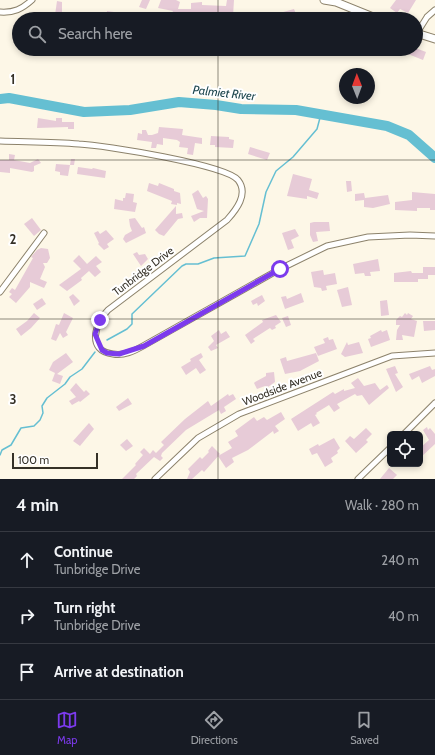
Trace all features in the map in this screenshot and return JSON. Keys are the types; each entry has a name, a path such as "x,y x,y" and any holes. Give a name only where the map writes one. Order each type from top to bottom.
{"street":[{"path":"13,12 23,8 32,0"},
{"path":"324,0 336,1 362,12"},
{"path":"423,23 435,10"},
{"path":"0,12 12,12"},
{"path":"423,35 435,39"},
{"name":"Tunbridge Drive","path":"0,141 96,146 219,170 231,175 241,184 240,202 227,220 108,310 100,320 95,330 96,340 102,350 113,354 126,353 144,346 280,269 327,246 368,237 410,235 435,236"},
{"path":"0,292 44,233"},
{"name":"Woodside Avenue","path":"155,479 198,438 240,414 392,356 435,353"},
{"path":"407,431 435,404"},
{"path":"358,479 387,451"}],"building":[{"path":"142,0 150,0 146,9 139,7"},
{"path":"161,0 176,0 180,2 178,9 191,9 191,3 202,2 202,5 226,6 227,0 234,0 233,12 172,12 158,8"},
{"path":"396,0 416,0 409,12 400,9 398,12 396,12 390,8"},
{"path":"57,1 62,2 62,12 55,12"},
{"path":"294,9 295,12 283,12"},
{"path":"423,51 426,52 423,60 413,56 423,56"},
{"path":"38,118 56,121 56,118 62,118 62,122 74,122 74,129 68,129 68,127 37,128"},
{"path":"159,127 183,129 182,135 202,138 202,144 195,143 193,155 187,154 188,148 179,147 180,142 177,140 163,138 163,145 157,144 156,148 151,148 152,142 137,140 138,133 142,134 142,130 146,130 148,135 152,135 158,133"},
{"path":"211,136 229,137 229,139 234,140 233,148 215,147 215,145 210,145"},
{"path":"250,147 270,153 267,160 248,154"},
{"path":"9,154 15,155 14,160 30,163 38,159 41,163 34,166 34,171 32,172 10,168 10,173 0,172 0,160 9,160"},
{"path":"71,159 75,159 74,165 70,165"},
{"path":"56,164 70,165 68,176 60,175 60,172 55,171"},
{"path":"78,167 106,171 105,178 77,174"},
{"path":"293,174 312,179 309,190 319,193 317,199 307,196 307,199 287,196"},
{"path":"346,181 351,181 352,191 347,192"},
{"path":"149,183 158,186 159,183 174,189 174,191 180,193 181,204 171,204 172,201 147,191"},
{"path":"198,190 203,198 206,196 208,199 207,218 200,218 194,222 191,216 204,211 197,209 192,194"},
{"path":"412,192 435,194 435,210 430,210 430,208 417,208 417,211 395,210 395,202 412,200"},
{"path":"126,193 134,194 133,202 137,203 135,212 114,209 115,199 123,201"},
{"path":"364,193 365,198 388,195 390,204 373,208 364,207 364,200 355,201 355,194"},
{"path":"176,206 176,214 182,213 183,218 178,219 164,236 159,234 155,230"},
{"path":"32,218 41,230 34,236 24,224"},
{"path":"135,218 142,228 144,227 146,233 126,243 123,239 125,235 132,231 129,219"},
{"path":"329,222 330,231 316,232 318,241 313,242 310,235 310,223"},
{"path":"295,229 299,236 291,240 294,248 288,250 282,233"},
{"path":"106,230 114,239 107,244 109,247 104,250 98,244 99,243 94,233 98,231 100,234"},
{"path":"41,248 48,249 50,258 47,263 43,263 45,267 40,279 47,282 44,288 30,282 30,287 16,303 9,297 12,294 9,292 12,288 15,290 33,258 31,257"},
{"path":"137,252 139,255 145,254 148,259 141,266 133,254"},
{"path":"79,255 87,264 96,256 102,262 96,266 101,272 95,277 89,271 81,278 82,280 67,291 59,285 81,269 73,261"},
{"path":"378,259 380,271 370,272 371,276 365,276 364,273 355,274 353,264"},
{"path":"423,267 435,267 435,275 428,275 428,279 418,279 418,282 394,282 394,273 411,271 412,273 423,273"},
{"path":"323,270 324,275 335,273 337,284 326,286 327,290 322,291 321,288 314,287 311,272"},
{"path":"348,287 352,305 342,307 337,290"},
{"path":"301,293 304,302 285,309 281,297 286,296 287,299"},
{"path":"73,294 80,301 74,306 69,297"},
{"path":"262,295 265,301 258,306 257,303 253,305 251,301"},
{"path":"42,298 46,304 37,310 33,304"},
{"path":"387,300 389,315 381,316 380,301"},
{"path":"34,313 40,318 21,336 16,329 27,321"},
{"path":"64,313 73,318 66,332 68,335 63,338 60,333 56,341 51,339 56,324 59,325"},
{"path":"405,313 413,316 411,319 417,321 414,337 402,335 403,340 396,340 397,330 400,325 396,325 396,320 400,316 402,317"},
{"path":"276,315 281,322 275,326 276,328 272,330 270,328 253,339 255,341 251,344 245,335 263,322 262,320"},
{"path":"288,316 291,325 286,327 282,318"},
{"path":"423,321 435,321 435,330 424,331"},
{"path":"219,330 221,334 226,331 230,337 216,345 218,348 211,351 208,347 214,341 211,336"},
{"path":"381,330 382,332 387,330 390,340 371,347 368,339 371,338 370,336"},
{"path":"328,337 329,340 333,339 337,349 318,356 314,347 325,343 323,339"},
{"path":"347,342 348,345 359,342 363,353 345,357 341,354"},
{"path":"66,353 73,362 57,374 63,376 60,384 52,381 55,373 49,370 53,362"},
{"path":"201,353 203,357 199,360 206,370 200,374 196,368 186,375 181,367 191,361 190,359"},
{"path":"316,353 319,361 300,371 285,374 280,359 286,357 287,361"},
{"path":"395,366 398,373 395,374 403,387 396,392 386,369"},
{"path":"430,366 432,370 435,369 435,376 422,383 419,376 412,380 409,374"},
{"path":"274,372 275,382 268,387 265,386 257,389 254,383 255,382 266,376 266,373"},
{"path":"358,378 364,386 375,383 380,390 387,385 389,388 369,405 362,395 357,396 355,394 337,404 340,408 334,412 329,405 315,415 320,423 313,427 311,423 298,431 291,419 333,392 335,394 344,389 344,391 355,388 351,383"},
{"path":"76,383 84,392 86,390 90,394 80,402 79,401 72,405 69,401 76,397 70,390"},
{"path":"228,394 229,396 233,394 236,399 224,407 226,411 221,414 219,410 186,430 162,453 161,456 163,458 160,461 154,457 136,474 137,476 134,479 122,479 136,465 135,464 143,455 140,452 144,448 150,454 153,450 156,453 164,445 161,442 185,419 208,401 211,406"},
{"path":"128,398 132,404 119,411 116,407"},
{"path":"281,412 285,419 275,426 279,431 274,434 273,431 248,450 232,458 234,462 226,468 218,456 232,448 228,442 238,436 235,431 254,417 257,421 264,417 267,420"},
{"path":"89,423 94,429 80,446 73,441"},
{"path":"427,427 428,430 430,428 435,434 435,444 423,455 423,445 429,440 423,430"},
{"path":"366,428 372,434 366,440 368,442 356,453 345,441 350,436 354,439"},
{"path":"334,438 340,448 337,451 338,453 331,458 333,462 325,467 317,453 312,455 309,449 318,444 319,446"},
{"path":"127,439 133,446 126,451 120,445"},
{"path":"212,446 220,454 204,472 202,470 192,479 187,479 190,472 188,469 200,457 202,459 209,452 208,451"},
{"path":"389,468 397,475 393,479 380,479"}],"waterway":[{"name":"Palmiet River","path":"0,99 9,98 84,112 130,110 179,102 241,109 296,110 387,126 409,135 435,158"},
{"path":"107,340 127,329 132,324 132,314 182,266 186,264 198,264 214,258 245,256 259,224 266,192 276,171 293,157 317,129 321,114"},
{"path":"0,455 2,450 11,445 21,428 34,426 40,420 43,413 42,406 47,398 65,384 70,377 82,369 95,352"}],"route":[{"path":"100,320 95,330 95,334 96,340 102,350 113,354 126,353 144,346 173,331 280,269"}]}
